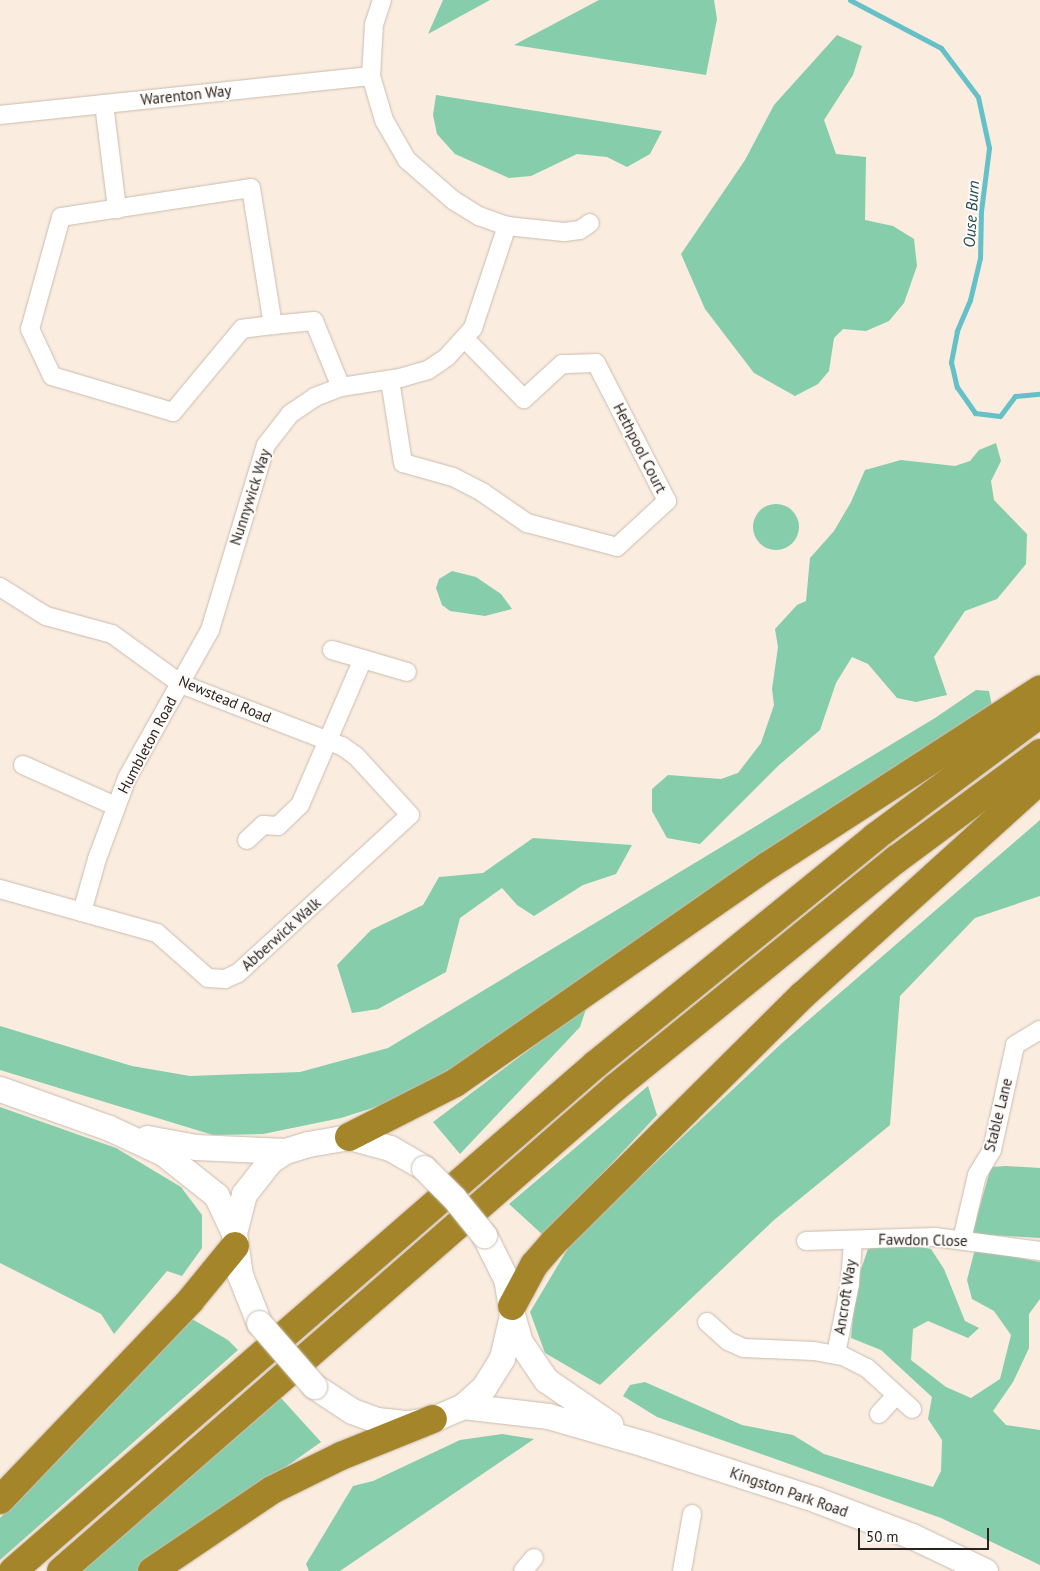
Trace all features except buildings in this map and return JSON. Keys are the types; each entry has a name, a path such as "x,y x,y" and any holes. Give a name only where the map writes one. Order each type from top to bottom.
{"highway":[{"path":"350,1137 455,1083 769,865 1040,690"},
{"path":"13,1571 596,1064 875,837 1040,714"},
{"path":"61,1571 616,1087 897,859 1040,753"},
{"path":"512,1310 534,1265 580,1216 803,995 1040,780"},
{"path":"0,1500 190,1301 235,1240"},
{"path":"152,1571 272,1490 341,1456 432,1419"}],"street":[{"path":"382,0 374,24 371,76 384,120 407,160 453,200 479,216 507,226 564,232 580,230 590,223"},
{"name":"Warenton Way","path":"0,114 371,76"},
{"path":"104,104 117,209"},
{"path":"273,325 251,188 61,217 30,329 52,376 173,412 242,329 314,321 341,388"},
{"name":"Nunnywick Way","path":"180,684 210,630 266,445 290,414 315,397 341,388 390,380 428,370 466,340 479,312 507,226"},
{"name":"Hethpool Court","path":"390,380 403,463 453,477 482,492 526,523 617,547 667,501 596,363 562,364 524,399 466,340"},
{"name":"Newstead Road","path":"0,587 46,616 112,634 180,684 329,741 356,756 410,815"},
{"path":"332,650 406,672"},
{"path":"247,840 263,825 278,826 300,805 363,659"},
{"name":"Humbleton Road","path":"82,912 115,806 180,684"},
{"name":"Humbleton Road","path":"23,765 115,806"},
{"name":"Abberwick Walk","path":"82,912 157,933 208,978 225,979 238,973 410,815"},
{"path":"0,889 82,912"},
{"name":"Stable Lane","path":"962,1240 977,1175 992,1150 1015,1045 1040,1030"},
{"path":"0,1089 109,1128 164,1153 216,1195 235,1240 247,1298 259,1324 314,1386 332,1400 377,1420 408,1423 432,1419 463,1406 484,1387 498,1366 510,1336 512,1310"},
{"path":"109,1128 196,1147 285,1150 350,1137"},
{"name":"Kingston Park Road","path":"350,1137 390,1148 424,1168 454,1198 484,1235 506,1279 520,1342 531,1363 546,1380 592,1414 645,1444"},
{"path":"235,1240 244,1194 257,1174 285,1150"},
{"name":"Ancroft Way","path":"836,1354 850,1284 853,1240"},
{"name":"Fawdon Close","path":"806,1241 962,1240 1040,1251"},
{"name":"Ancroft Way","path":"707,1322 728,1341 744,1348 836,1354 867,1368 912,1409"},
{"path":"880,1414 896,1395"},
{"name":"Kingston Park Road","path":"463,1406 548,1416 645,1444 817,1500 912,1536 985,1571"},
{"path":"682,1571 692,1514"}],"green space":[{"path":"443,0 490,0 428,34"},
{"path":"599,0 714,0 717,19 706,75 514,45"},
{"path":"837,35 862,46 853,75 824,120 836,154 866,157 865,220 893,226 914,239 917,266 904,303 889,321 866,331 843,329 834,338 829,371 818,384 795,396 754,373 705,309 681,254 745,160 774,105"},
{"path":"436,95 662,131 650,154 627,167 607,157 577,154 531,176 509,178 455,154 437,134 433,115"},
{"path":"996,443 1001,461 991,481 994,500 1027,534 1026,564 997,599 965,611 934,657 947,695 916,702 897,698 868,664 852,657 836,683 820,730 778,766 700,844 667,838 652,811 652,789 668,775 721,779 738,773 761,743 774,705 772,689 778,647 775,629 797,605 806,601 810,558 834,531 851,502 865,470 901,460 955,466 970,461 979,450"},
{"path":"776,504 789,508 795,514 799,527 795,540 789,546 776,550 763,546 757,540 753,527 757,514 763,508"},
{"path":"452,571 476,577 501,594 512,609 485,616 450,611 442,605 436,588 439,579"},
{"path":"976,690 989,691 992,706 477,1057 401,1099 341,1118 263,1134 213,1135 0,1070 0,1026 132,1066 190,1076 300,1072 388,1048 935,718"},
{"path":"1040,820 1040,896 975,918 900,996 890,1125 774,1220 600,1385 545,1353 530,1312 573,1240 782,1043"},
{"path":"533,838 632,845 616,874 583,885 534,916 517,905 502,888 460,918 446,972 378,1009 352,1013 337,965 371,930 423,905 439,877 483,873"},
{"path":"587,1006 580,1027 460,1154 433,1122"},
{"path":"648,1086 657,1115 544,1236 509,1204"},
{"path":"0,1107 116,1148 181,1187 202,1215 202,1248 182,1276 167,1271 114,1334 101,1314 0,1263"},
{"path":"991,1167 1040,1168 1040,1238 972,1234"},
{"path":"904,1244 931,1249 944,1269 965,1321 979,1328 968,1338 928,1321 913,1329 911,1360 946,1387 971,1398 1000,1379 1011,1335 994,1311 972,1299 967,1280 975,1249 1040,1262 1040,1299 1029,1314 1029,1348 1013,1382 993,1411 1006,1425 1040,1430 1040,1565 941,1518 657,1417 623,1396 630,1385 645,1382 742,1425 793,1435 824,1454 933,1487 941,1471 942,1440 928,1419 932,1397 881,1350 851,1338 856,1284 868,1249"},
{"path":"192,1319 228,1340 238,1350 0,1560 0,1518"},
{"path":"281,1398 321,1442 139,1571 82,1571"},
{"path":"502,1434 534,1439 340,1571 309,1571 306,1564 353,1486 373,1481 460,1440"}],"waterway":[{"name":"Ouse Burn","path":"850,0 941,48 978,97 989,148 981,211 980,258 970,300 957,331 951,362 957,387 975,413 1000,416 1015,396 1040,394"}]}
